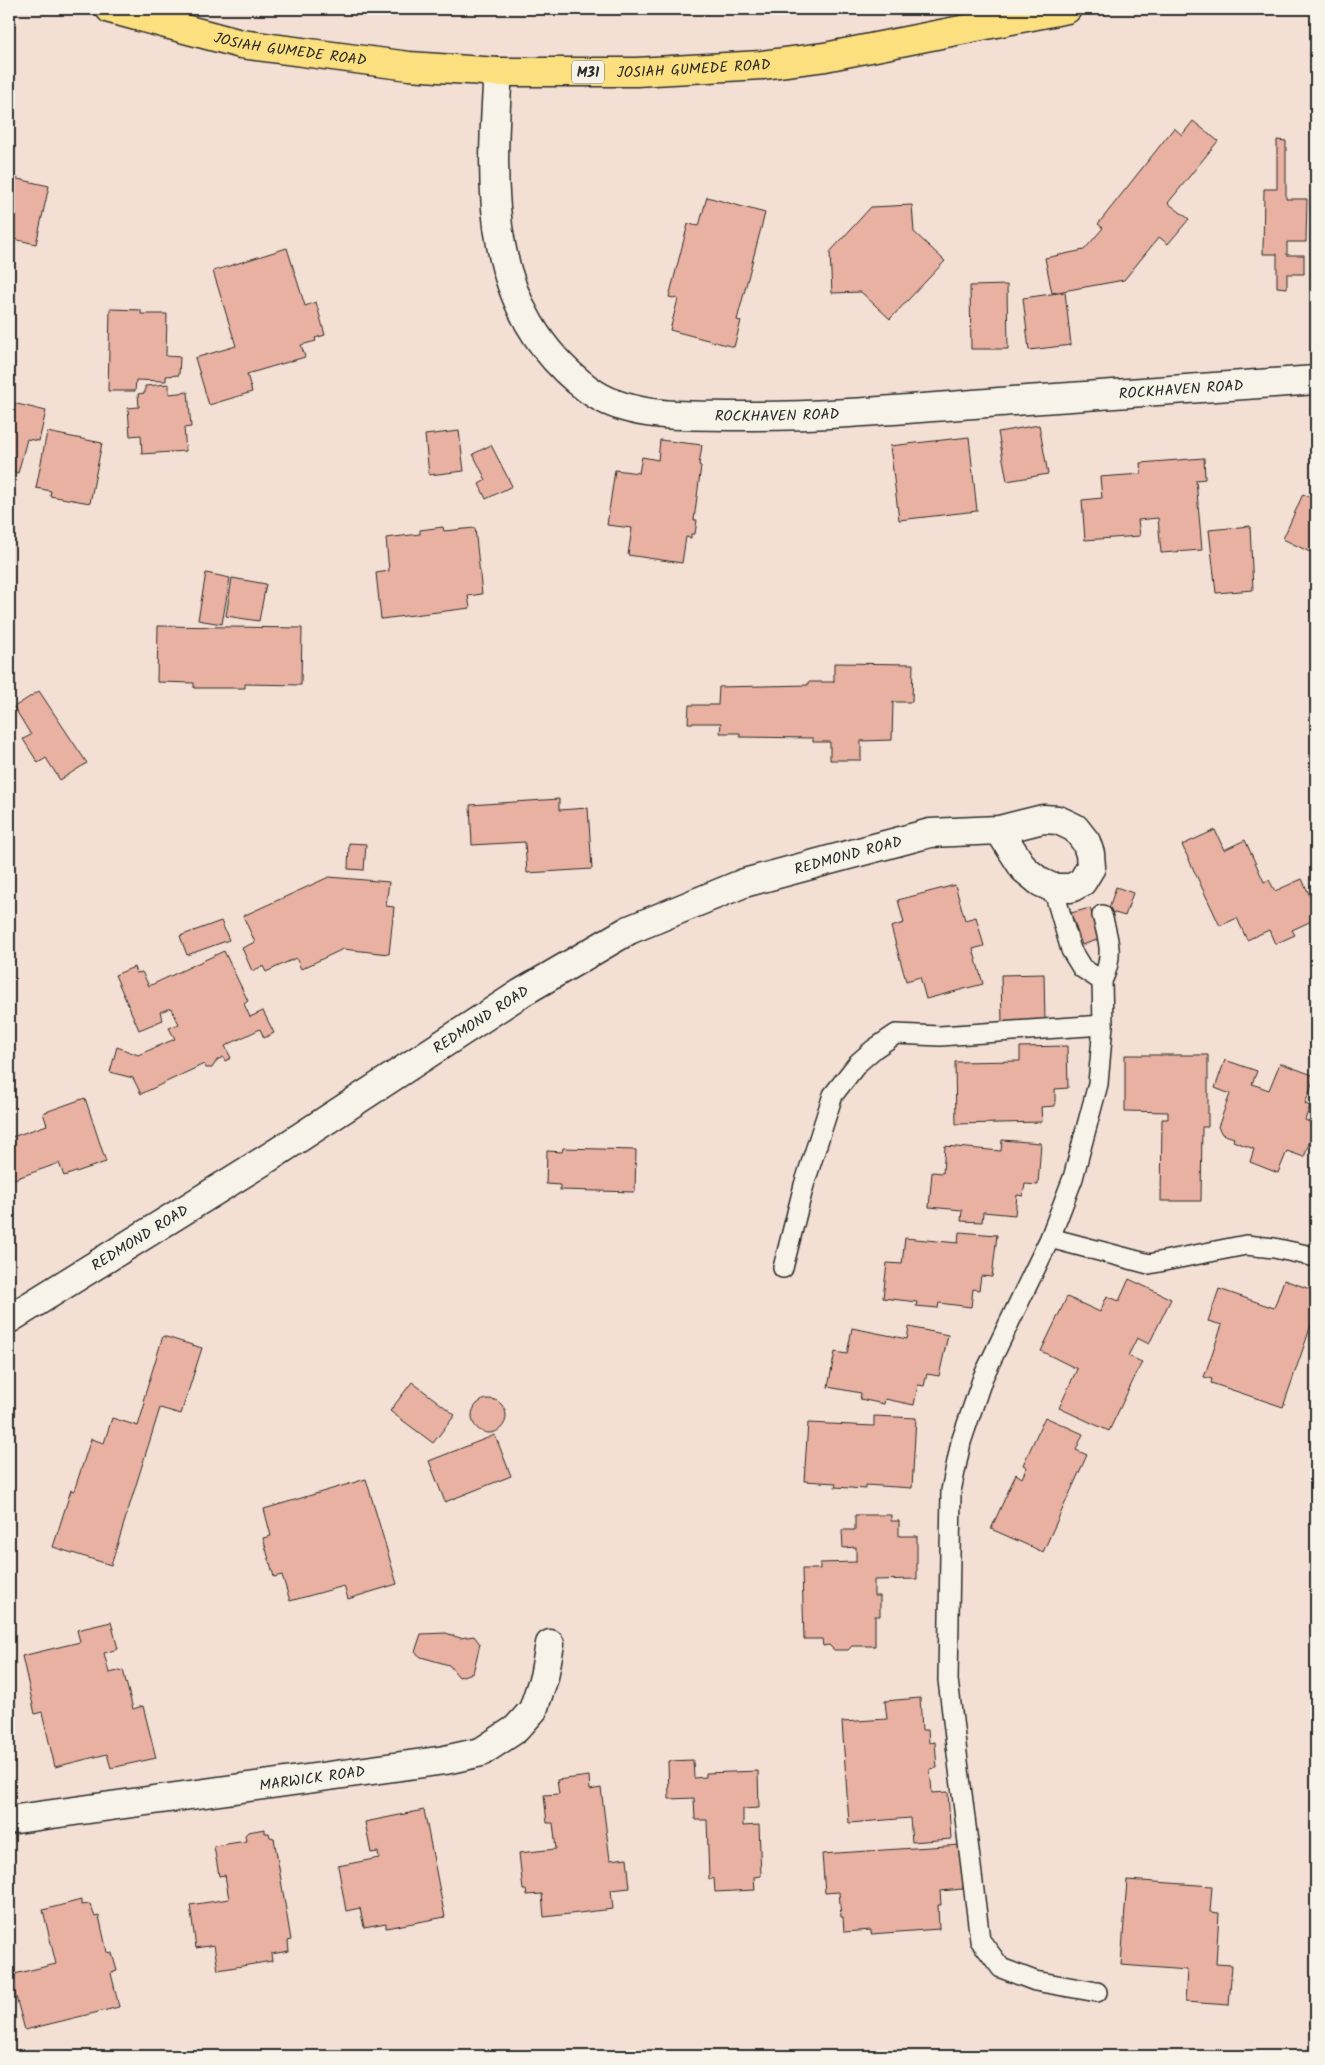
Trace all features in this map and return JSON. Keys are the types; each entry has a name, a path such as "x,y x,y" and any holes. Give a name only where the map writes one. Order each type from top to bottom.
{"main road":[{"name":"JOSIAH GUMEDE ROAD","path":"110,9 241,44 409,66 498,72 636,72 762,65 825,57 1067,9"}],"street":[{"name":"ROCKHAVEN ROAD","path":"498,72 494,174 501,245 509,280 520,308 533,333 551,355 590,391 612,404 672,415 795,417 1316,380"},
{"name":"REDMOND ROAD","path":"9,1319 276,1154 521,993 629,930 744,883 847,854 930,833 999,830 1043,819 1058,820 1075,828 1086,842 1090,854 1091,867 1082,882 1071,888 1053,888"},
{"path":"999,830 1024,869 1040,882 1053,888"},
{"name":"MARWICK ROAD","path":"9,1820 445,1760 481,1752 516,1729 533,1710 544,1678 550,1644"}],"lane":[{"path":"1053,888 1071,950 1082,968 1102,981"},
{"path":"1097,1992 1035,1982 1001,1968 980,1940 948,1680 951,1491 961,1442 983,1377 1050,1238 1073,1178 1098,1084 1103,1025 1102,981 1109,966 1110,943 1102,914"},
{"path":"783,1268 804,1185 833,1095 858,1063 874,1049 896,1034 940,1036 1103,1025"},
{"path":"1050,1238 1149,1264 1246,1244 1316,1257"}],"building":[{"path":"1193,121 1218,141 1168,203 1189,219 1168,244 1159,237 1124,280 1052,293 1045,258 1084,250 1103,228 1098,224 1174,128 1182,135"},
{"path":"1277,140 1286,141 1286,199 1307,199 1306,242 1287,242 1287,255 1304,255 1304,274 1287,274 1287,288 1277,287 1277,254 1263,254 1264,189 1277,189"},
{"path":"9,177 49,186 36,244 9,238"},
{"path":"707,197 765,213 737,320 741,321 734,347 670,330 678,299 669,297 688,224 699,226"},
{"path":"912,205 914,232 945,261 890,319 861,292 832,293 830,252 871,207"},
{"path":"287,248 305,306 316,302 325,335 315,338 316,341 301,345 305,357 247,374 252,392 209,405 195,358 236,346 213,271"},
{"path":"1007,285 1008,349 971,349 970,286"},
{"path":"1065,292 1071,345 1029,350 1023,298"},
{"path":"110,309 141,310 141,314 167,314 166,356 180,357 179,375 166,376 166,381 136,380 135,391 108,391"},
{"path":"169,384 169,394 188,392 191,427 184,428 186,451 142,454 141,435 130,436 128,408 139,407 138,394 145,393 145,386"},
{"path":"9,402 46,411 39,441 27,439 18,473 9,471"},
{"path":"1039,425 1048,474 1007,481 998,432"},
{"path":"459,431 464,471 429,475 425,435"},
{"path":"47,432 102,443 90,503 50,496 51,491 36,488"},
{"path":"969,437 977,511 899,520 890,446"},
{"path":"660,440 702,445 694,520 697,520 695,534 691,534 691,538 686,537 682,563 628,555 632,528 607,525 615,470 639,473 642,457 658,460"},
{"path":"491,445 512,486 486,499 479,484 486,480 473,454"},
{"path":"1204,458 1205,479 1196,480 1202,550 1161,553 1158,518 1138,520 1140,536 1085,540 1082,500 1102,498 1100,477 1141,474 1140,463"},
{"path":"1303,494 1316,500 1316,555 1283,539"},
{"path":"1250,526 1253,590 1216,593 1209,530"},
{"path":"443,527 444,531 475,528 482,594 468,596 470,608 381,619 376,573 389,571 386,538 420,534 420,530"},
{"path":"206,573 230,578 222,624 198,620"},
{"path":"232,578 266,584 259,621 226,616"},
{"path":"158,626 302,628 301,685 245,684 245,688 194,688 194,683 157,682"},
{"path":"834,663 913,664 912,702 893,702 892,740 861,741 861,760 830,760 830,742 813,742 813,738 740,737 740,733 720,733 721,723 688,723 689,705 718,705 719,687 808,685 808,682 834,682"},
{"path":"39,691 87,763 60,780 46,758 38,763 23,739 31,735 14,707"},
{"path":"559,799 559,810 588,808 592,869 527,873 525,842 472,845 470,805"},
{"path":"1215,830 1224,850 1245,840 1264,882 1269,880 1275,891 1302,879 1316,909 1316,919 1292,930 1295,935 1275,944 1269,930 1247,940 1237,918 1220,926 1182,845"},
{"path":"349,843 366,844 364,870 348,869"},
{"path":"329,877 389,882 386,906 394,907 389,954 343,949 301,969 296,958 266,972 263,966 252,971 242,948 255,942 243,916"},
{"path":"955,885 965,920 976,917 984,946 973,949 983,984 926,999 920,977 906,981 891,927 904,923 898,900"},
{"path":"1116,887 1133,893 1125,916 1108,911"},
{"path":"1090,908 1100,939 1082,945 1071,913"},
{"path":"221,921 229,940 187,955 180,936"},
{"path":"224,951 248,1001 244,1004 250,1017 263,1011 274,1033 264,1038 260,1029 225,1046 231,1058 225,1061 223,1057 217,1060 212,1068 206,1068 204,1064 141,1094 133,1078 110,1072 117,1047 138,1055 175,1039 169,1028 179,1024 171,1008 160,1012 163,1020 139,1030 115,975 134,967 136,973 142,972 149,986"},
{"path":"1044,974 1045,1023 1002,1024 1001,975"},
{"path":"1067,1046 1068,1088 1055,1089 1055,1106 1041,1107 1042,1122 956,1124 955,1062 1020,1061 1020,1047"},
{"path":"1125,1055 1208,1055 1208,1127 1202,1127 1201,1201 1161,1201 1162,1119 1168,1119 1168,1112 1125,1111"},
{"path":"1225,1060 1257,1071 1252,1084 1269,1090 1280,1063 1315,1076 1305,1104 1310,1106 1305,1120 1316,1125 1304,1157 1287,1151 1278,1173 1250,1162 1254,1149 1233,1141 1234,1138 1222,1134 1218,1127 1230,1094 1215,1088"},
{"path":"85,1098 106,1162 64,1176 59,1163 9,1181 9,1138 47,1125 43,1113"},
{"path":"1002,1140 1041,1143 1038,1185 1025,1184 1023,1196 1017,1195 1015,1215 983,1212 982,1222 961,1221 962,1210 929,1207 932,1172 943,1173 945,1146 1001,1151"},
{"path":"563,1148 636,1150 635,1192 560,1190 560,1185 546,1184 547,1151 562,1152"},
{"path":"959,1232 997,1235 992,1277 981,1276 979,1290 973,1289 971,1307 939,1303 938,1308 916,1306 917,1302 883,1298 887,1263 902,1264 905,1238 958,1243"},
{"path":"1129,1279 1171,1299 1149,1344 1137,1338 1128,1356 1142,1362 1109,1431 1059,1408 1077,1369 1041,1351 1067,1297 1100,1312 1107,1296 1119,1301"},
{"path":"1284,1280 1316,1291 1316,1311 1283,1407 1211,1383 1212,1379 1204,1377 1222,1325 1208,1321 1219,1289 1274,1308"},
{"path":"909,1327 948,1335 939,1376 927,1374 924,1386 918,1385 914,1405 885,1399 884,1404 860,1399 861,1393 828,1387 835,1352 847,1354 852,1328 907,1339"},
{"path":"163,1336 202,1348 181,1414 160,1408 111,1565 53,1547 71,1490 74,1491 91,1439 104,1443 112,1418 138,1426 145,1403 143,1401"},
{"path":"412,1382 455,1415 433,1443 390,1411"},
{"path":"489,1399 496,1400 501,1404 505,1409 505,1423 501,1428 496,1432 489,1433 482,1432 477,1428 473,1423 472,1416 473,1409 477,1404 482,1400"},
{"path":"874,1416 916,1418 912,1488 865,1485 865,1489 835,1487 836,1483 804,1481 808,1423 874,1426"},
{"path":"1045,1417 1083,1434 1076,1450 1087,1455 1043,1552 991,1529 1016,1474 1022,1478 1027,1467 1023,1465"},
{"path":"495,1435 511,1476 445,1502 429,1461"},
{"path":"366,1479 397,1584 348,1599 344,1586 290,1601 282,1575 274,1577 263,1538 271,1536 264,1509"},
{"path":"855,1515 891,1515 891,1521 899,1521 899,1536 917,1536 917,1579 874,1580 874,1596 880,1596 880,1616 875,1616 875,1646 852,1646 848,1650 834,1650 829,1645 823,1646 822,1639 804,1639 802,1569 820,1569 820,1563 856,1562 856,1547 843,1548 842,1530 855,1530"},
{"path":"111,1622 118,1649 104,1653 109,1673 123,1670 133,1709 143,1706 156,1758 111,1768 107,1754 55,1767 42,1712 35,1714 22,1656 80,1642 77,1630"},
{"path":"446,1633 460,1638 474,1636 480,1644 473,1673 459,1677 449,1665 421,1657 415,1652 421,1634"},
{"path":"920,1698 922,1730 928,1730 929,1743 935,1742 937,1768 930,1769 932,1793 948,1792 951,1839 912,1842 910,1818 849,1823 842,1722 887,1719 885,1701"},
{"path":"693,1760 694,1778 706,1777 706,1773 758,1771 759,1808 743,1809 743,1826 759,1825 761,1876 754,1877 755,1890 715,1892 714,1878 709,1879 707,1820 695,1820 694,1798 669,1799 668,1761"},
{"path":"589,1776 590,1790 601,1788 610,1860 627,1858 630,1888 611,1890 613,1909 544,1917 542,1894 527,1895 526,1890 523,1890 519,1853 556,1849 553,1823 547,1823 544,1795 559,1794 557,1780"},
{"path":"424,1810 445,1917 386,1928 386,1923 364,1927 360,1908 346,1911 338,1866 379,1858 378,1852 371,1853 365,1822"},
{"path":"265,1829 265,1833 269,1833 270,1837 274,1838 291,1940 288,1941 289,1951 271,1954 272,1961 218,1970 214,1945 196,1948 190,1905 229,1899 225,1875 219,1876 214,1846 246,1841 245,1835 248,1832"},
{"path":"961,1845 963,1889 940,1891 941,1905 938,1905 939,1929 871,1934 871,1930 844,1932 839,1892 825,1893 822,1854"},
{"path":"1127,1880 1212,1886 1210,1912 1219,1913 1216,1964 1232,1965 1229,2005 1185,2002 1187,1970 1121,1965"},
{"path":"81,1900 81,1905 90,1904 95,1917 99,1916 107,1952 112,1953 117,1971 111,1973 119,2007 25,2030 10,1975 56,1964 43,1910"}]}
